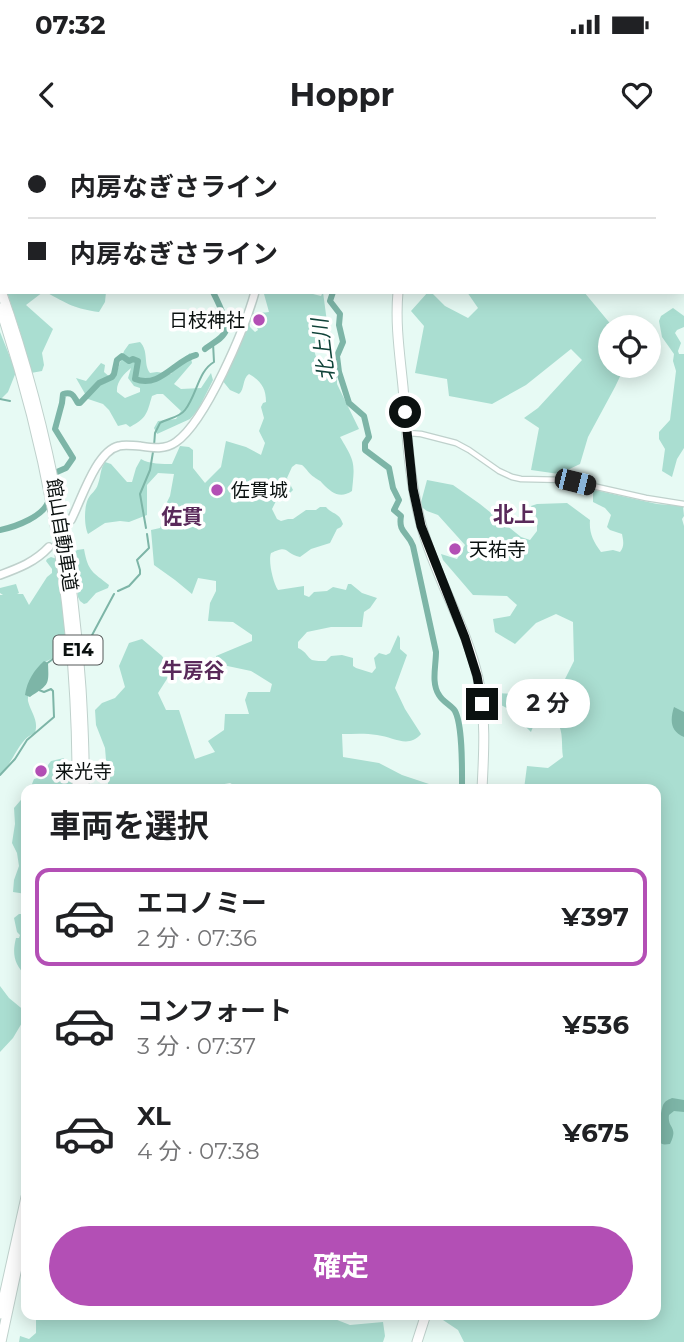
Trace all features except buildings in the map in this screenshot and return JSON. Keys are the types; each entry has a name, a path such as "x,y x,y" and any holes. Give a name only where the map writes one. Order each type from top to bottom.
{"highway":[{"name":"館山自動車道","path":"2,294 13,325 37,419 72,588 79,654 85,784"},
{"path":"398,294 398,325 413,489 421,526 477,676 484,732 482,784"},
{"name":"館山自動車道","path":"0,308 37,419"},
{"name":"館山自動車道","path":"57,512 72,656 78,784"},
{"path":"0,1314 21,1220"},
{"path":"1,1342 21,1249"},
{"path":"417,1342 424,1320"}],"main road":[{"path":"71,520 76,506 108,451 125,445 167,447 181,438 202,411 238,340 254,294"},
{"path":"0,575 35,560 49,547"}],"street":[{"path":"407,433 456,443 512,477 566,480 646,498 684,503"}],"shaded area":[{"path":"8,294 40,294 26,305 53,329 42,353 42,371 31,373"},
{"path":"50,294 106,294 99,312 72,305"},
{"path":"264,294 323,294 329,337 314,350 319,367 334,368 337,372 337,384 359,429 340,437 353,463 352,491 344,495 336,494 302,465 296,464 292,467 287,478 293,490 277,499 272,509 277,519 293,519 306,510 326,507 338,515 343,524 337,529 330,543 311,549 300,557 284,549 271,553 274,582 278,590 304,586 304,595 309,597 314,592 327,591 333,587 346,590 348,584 351,584 362,593 377,598 364,612 362,627 331,627 307,632 298,642 298,648 313,660 326,661 331,656 342,655 353,658 353,666 372,673 376,668 374,658 379,653 390,653 398,635 400,649 407,655 395,688 421,734 411,741 400,741 373,734 342,734 343,757 379,763 402,775 429,784 108,784 105,748 96,725 95,710 102,703 115,698 125,687 119,666 129,643 142,639 162,656 172,671 158,693 166,710 179,710 195,759 215,752 208,741 224,730 225,714 249,714 245,700 248,692 270,692 272,684 251,671 218,664 216,656 252,641 252,635 233,622 208,621 216,581 198,578 192,594 154,565 151,530 160,528 167,513 164,508 170,496 174,474 158,473 147,485 147,515 129,522 105,523 88,534 85,516 87,502 97,486 105,462 111,464 127,482 132,482 141,459 152,463 172,464 180,446 189,447 193,450 193,468 205,483 221,467 226,441 261,455 265,443 259,431 264,418 261,407 266,402 262,385 249,374 239,394 230,390 222,380 249,321 255,332 258,330 250,321 250,314 269,312"},
{"path":"426,294 433,294 445,306 468,318 478,308 468,294 586,294 603,315 598,315 598,378 619,378 588,437 580,464 559,474 531,470 539,428 524,418 538,408 582,360 571,349 526,385 492,404 449,396 447,379 415,373 424,326 411,311"},
{"path":"673,308 684,316 684,327 675,333 681,343 679,354 684,354 684,448 677,459 672,477 662,471 665,449 659,439 659,432 670,420 676,371 674,354 662,337 661,316"},
{"path":"0,332 16,372 8,392 0,400"},
{"path":"140,342 143,346 150,373 171,374 177,363 190,353 192,363 174,384 181,389 201,388 211,373 213,380 198,410 190,419 157,434 154,428 158,421 176,419 181,411 163,394 152,396 146,414 130,427 126,424 118,426 103,404 88,399 76,378 86,381 101,363 105,365 104,372 112,379 129,344","holes":["131,368 128,378 134,386 140,388 140,392 125,398 117,392 117,388 121,378"]},
{"path":"427,480 453,485 521,537 530,540 537,531 537,519 531,506 567,503 590,520 592,537 601,552 620,552 623,547 622,534 607,527 611,515 605,508 593,502 593,491 657,504 683,506 684,1342 464,1342 458,1330 443,1320 661,1320 661,784 525,784 527,766 548,768 563,757 561,730 557,722 537,716 531,732 520,715 499,704 495,693 535,698 557,711 569,700 565,679 574,661 573,622 556,614 536,623 515,644 495,632 493,619 510,616 517,605 507,596 473,595 443,560 441,554 457,559 465,545 438,515 420,506"},
{"path":"84,549 92,571 109,585 84,604 78,597 72,555 77,550"},
{"path":"51,557 57,559 69,655 47,661 37,673 28,701 35,720 35,733 24,740 0,774 0,595 3,595 0,588 16,584 17,594 23,594 29,605 52,573 46,561"},
{"path":"44,661 48,663 46,684 30,697 25,695 32,676"},
{"path":"674,707 684,712 684,737 676,732 672,725"},
{"path":"64,758 65,771 59,772 59,776 66,781 71,780 73,784 32,784 34,779 46,776 51,761"},
{"path":"21,800 21,893 13,892 19,866 12,843 14,808"},
{"path":"21,914 21,970 14,954 16,938 20,935 14,918"},
{"path":"0,986 21,1008 21,1024 0,1052"},
{"path":"667,1100 684,1100 684,1112 674,1111 669,1115 673,1134 670,1144 663,1144 661,1112"},
{"path":"36,1320 337,1320 350,1325 383,1322 385,1336 383,1342 19,1342 20,1336 29,1339 36,1333"}],"waterway":[{"path":"205,349 226,330 224,316 214,294"},
{"name":"北上川","path":"332,294 330,301 340,314 339,325 343,342 337,356 339,372 349,403 364,416 369,437 365,450 389,468 393,488 399,500 394,510 401,516 402,529 413,546 436,652 435,685 458,718 462,749 462,784"},
{"path":"154,446 155,433 160,423 180,415 185,410 204,371 214,362 213,343"},
{"path":"50,475 66,468 73,458 55,429 63,394 71,394 80,403 99,383 112,377 117,360 122,356 129,361 138,361 135,379 144,381 160,377 196,355"},
{"path":"0,399 10,401"},
{"path":"146,528 140,494 150,470 153,452"},
{"path":"0,530 36,515 47,505 49,499"},
{"path":"118,591 129,586 140,574 137,560 149,548 147,534"},
{"path":"83,652 114,594"},
{"path":"46,664 56,657 70,659"},
{"path":"0,775 15,759 27,740 54,717 53,691 39,690"}],"place":[{"name":"日枝神社","path":"259,320"},
{"name":"佐貫城","path":"217,490"},
{"name":"天祐寺","path":"455,549"},
{"name":"来光寺","path":"41,771"}],"district":[{"name":"北上","path":"514,514"},
{"name":"佐貫","path":"182,516"},
{"name":"牛房谷","path":"193,670"}],"route":[{"path":"405,412 413,489 421,526 465,638 477,676 482,704"}]}
